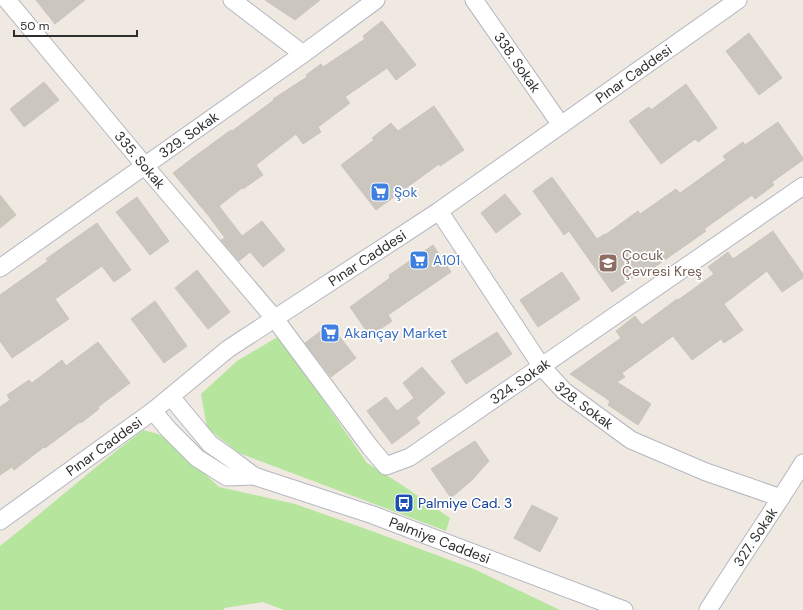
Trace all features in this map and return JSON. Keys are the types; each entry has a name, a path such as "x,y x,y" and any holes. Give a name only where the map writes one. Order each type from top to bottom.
{"street":[{"name":"335. Sokak","path":"7,0 275,319"},
{"path":"232,0 303,54"},
{"name":"329. Sokak","path":"0,268 303,54 376,0"},
{"name":"338. Sokak","path":"474,0 561,125"},
{"name":"Pınar Caddesi","path":"0,521 153,411 228,349 439,211 738,0"},
{"name":"324. Sokak","path":"275,319 370,447 386,466 410,457 803,186"},
{"name":"328. Sokak","path":"439,211 542,367 564,391 631,440 706,472 781,498"},
{"name":"Palmiye Caddesi","path":"171,397 210,444 254,476 373,515 624,610"},
{"name":"Palmiye Caddesi","path":"153,411 169,430 197,458 227,477 254,476"},
{"name":"327. Sokak","path":"708,610 803,463"}],"green space":[{"path":"279,336 367,463 450,518 446,531 239,453 207,428 201,394 237,361"},
{"path":"143,430 166,438 219,487 295,504 369,530 474,569 560,610 284,610 263,602 225,608 223,610 0,610 0,546"}],"building":[{"path":"36,0 85,0 55,24"},
{"path":"265,0 320,0 295,20"},
{"path":"382,21 416,65 396,80 387,68 345,97 350,103 318,127 321,132 303,144 296,134 256,165 263,175 243,189 242,188 219,206 242,236 262,221 285,250 263,267 250,252 239,261 221,240 225,238 208,215 173,173 274,100 273,99 307,77 306,75 321,64 323,67 365,39 363,36"},
{"path":"749,33 782,78 759,95 726,51"},
{"path":"44,82 59,100 24,127 10,109"},
{"path":"686,84 717,128 698,142 695,139 661,164 629,121 649,107 651,110"},
{"path":"434,106 464,150 440,166 439,164 376,210 341,165 374,140 372,138 391,123 398,131"},
{"path":"778,122 803,160 772,182 774,185 755,199 752,195 704,229 706,231 649,271 647,267 612,292 569,231 564,235 533,191 552,177 597,239 605,235 638,211 640,214 676,189 680,193 726,160 723,156 743,142 745,145"},
{"path":"505,194 521,214 496,233 481,213"},
{"path":"0,195 16,215 0,228"},
{"path":"137,197 169,241 150,255 116,212"},
{"path":"97,223 131,270 114,282 102,266 55,299 69,319 12,358 0,341 0,295 48,261 46,259"},
{"path":"773,231 803,274 803,278 782,292 767,271 724,304 743,330 724,343 721,339 692,360 673,336 622,373 625,377 617,382 651,404 638,425 608,405 610,401 570,374 621,338 616,331 635,316 642,325 714,274 708,267 728,252 733,259"},
{"path":"433,245 451,272 388,315 392,321 370,336 350,307 390,278 389,275"},
{"path":"197,270 230,312 208,329 175,288"},
{"path":"562,272 580,299 538,327 520,300"},
{"path":"155,301 187,346 164,363 131,319"},
{"path":"330,324 356,358 331,377 305,343"},
{"path":"497,332 512,354 466,384 451,361"},
{"path":"98,342 130,383 98,407 99,409 81,423 80,422 45,448 44,447 14,470 12,467 0,475 0,407 10,400 7,395 29,380 32,383 62,360 66,366"},
{"path":"422,367 445,393 416,418 420,423 392,444 367,411 386,397 397,411 414,398 403,383"},
{"path":"475,441 489,461 472,480 451,498 431,469"},
{"path":"532,505 558,518 540,552 514,538"}],"place":[{"name":"Şok","path":"380,192"},
{"name":"A101","path":"419,260"},
{"name":"Çocuk Çevresi Kreş","path":"608,263"},
{"name":"Akançay Market","path":"330,333"},
{"name":"Palmiye Cad. 3","path":"404,503"}]}
